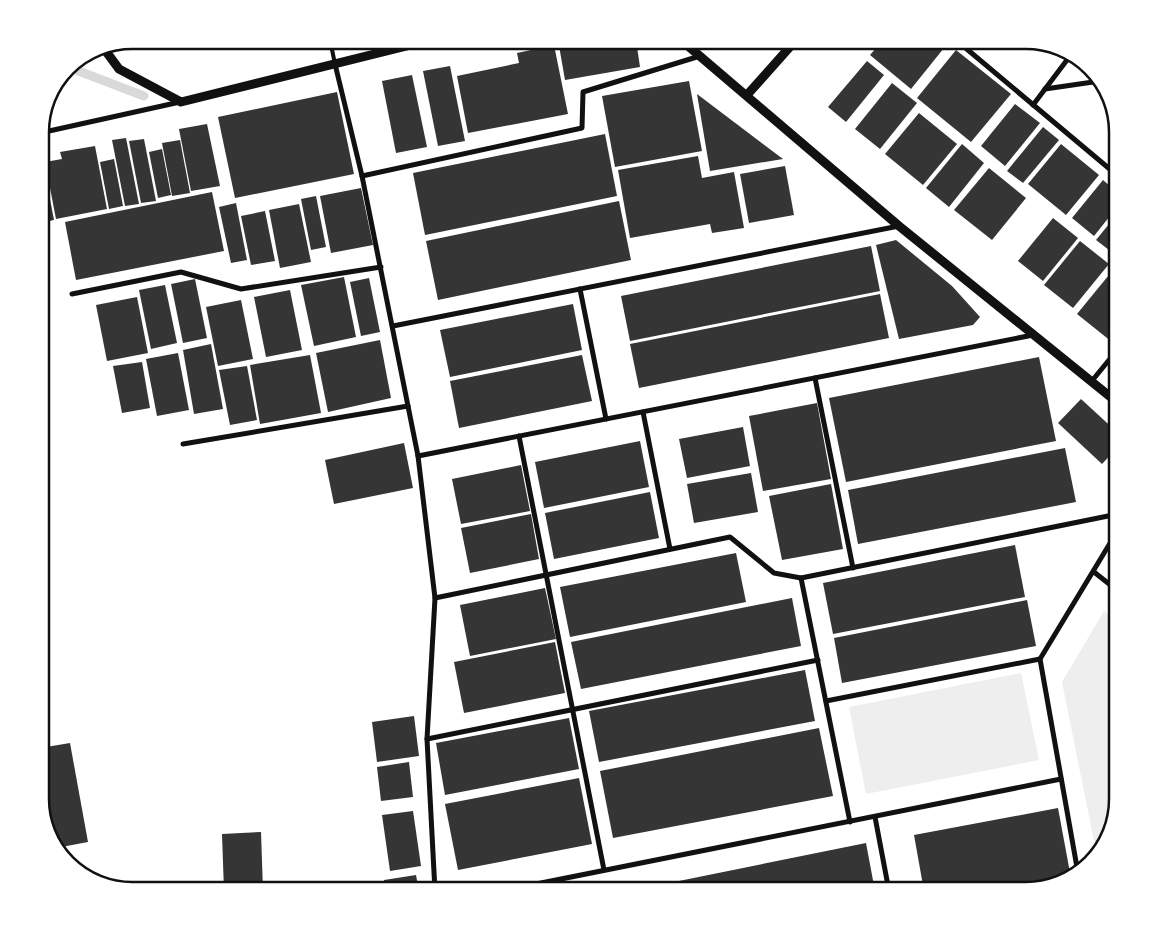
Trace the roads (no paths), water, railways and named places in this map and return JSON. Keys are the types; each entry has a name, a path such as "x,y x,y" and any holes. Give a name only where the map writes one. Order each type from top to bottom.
{"street":[{"path":"49,131 181,102 395,49"},
{"path":"691,49 899,226 1109,396"},
{"path":"747,95 788,49"},
{"path":"967,49 1109,168"},
{"path":"107,53 119,69 181,102"},
{"path":"362,176 582,128 583,92 700,56"},
{"path":"1033,105 1067,60"},
{"path":"335,64 362,176 394,326 418,456 435,598 427,738 435,882"},
{"path":"1045,89 1093,82"},
{"path":"394,326 899,226"},
{"path":"72,294 182,272 241,289 381,266"},
{"path":"580,289 606,419"},
{"path":"418,456 1033,336"},
{"path":"1091,382 1109,360"},
{"path":"815,378 852,568"},
{"path":"183,444 408,406"},
{"path":"643,412 670,549"},
{"path":"519,436 604,870"},
{"path":"435,598 730,537 774,573 801,578 1109,516"},
{"path":"1077,865 1040,659 1109,546"},
{"path":"1094,572 1109,584"},
{"path":"801,578 850,822"},
{"path":"826,701 1040,659"},
{"path":"427,738 818,660"},
{"path":"545,882 1060,779"},
{"path":"875,817 887,882"}],"lane":[{"path":"332,49 335,64"}],"waterway":[{"path":"76,70 144,96"}]}
